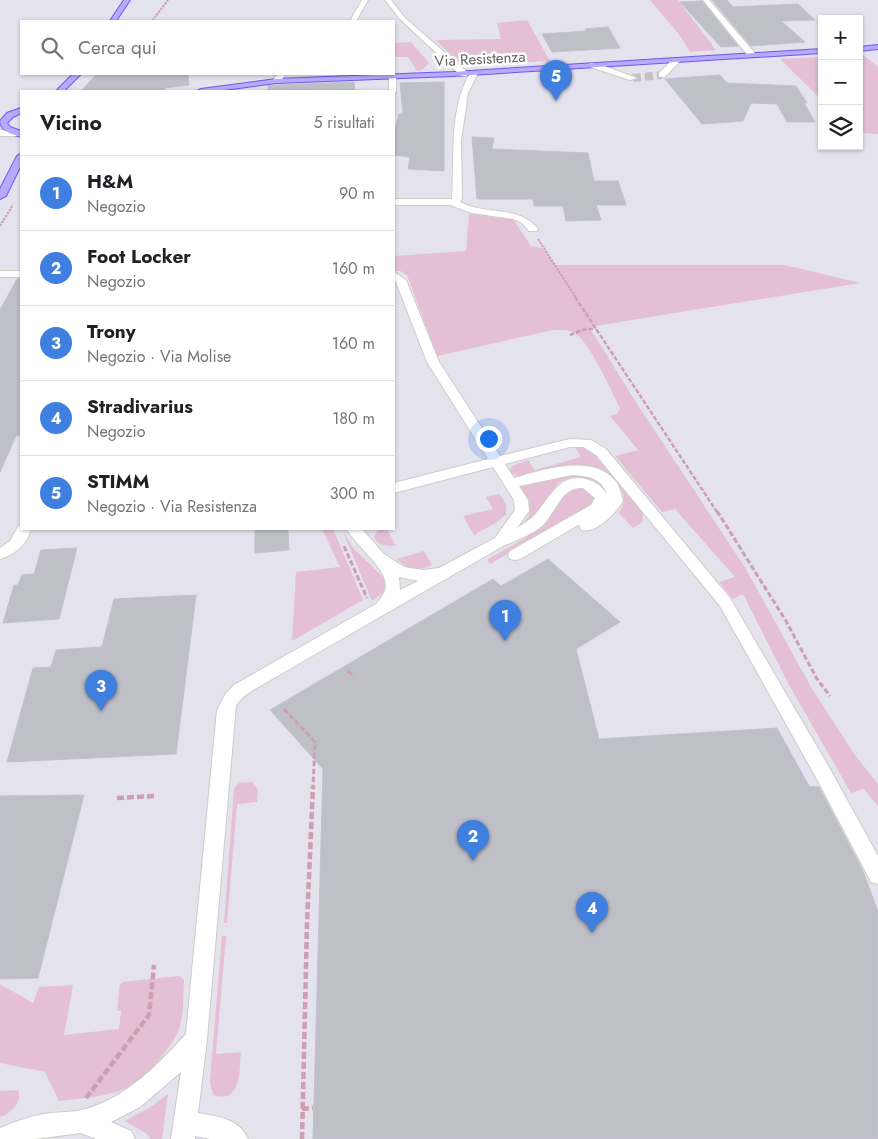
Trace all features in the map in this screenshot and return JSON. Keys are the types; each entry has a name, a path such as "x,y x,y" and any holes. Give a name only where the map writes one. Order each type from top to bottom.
{"main road":[{"path":"114,20 126,0"},
{"path":"863,48 878,48"},
{"name":"Via Resistenza","path":"208,90 276,81 464,74 818,51"},
{"path":"61,90 76,75"},
{"path":"74,90 82,75"},
{"path":"20,111 3,120 4,126 20,135"},
{"path":"0,197 20,158"},
{"path":"0,197 20,171"}],"street":[{"path":"355,20 365,0"},
{"path":"388,0 402,18 464,74"},
{"path":"706,1 752,54"},
{"path":"440,53 440,75"},
{"path":"662,75 677,60"},
{"path":"593,65 633,78"},
{"path":"452,202 457,198 457,141 464,94 474,73"},
{"path":"453,74 464,94"},
{"path":"276,81 281,75"},
{"path":"392,77 393,90"},
{"path":"0,133 20,135"},
{"path":"395,202 452,202 471,211 516,216 525,220 533,230"},
{"path":"0,274 20,274"},
{"path":"395,276 402,280 433,362 521,500 522,511 498,542"},
{"path":"395,488 570,443 586,443 601,452 725,602 824,775 878,875"},
{"path":"374,605 452,568 498,542 523,532 548,510 560,490 570,484 587,484 599,493 602,498 596,508 520,558 606,514 616,501 615,494 606,480 586,471 576,469 556,471 510,484"},
{"path":"0,554 13,548 19,542 25,530"},
{"path":"355,530 368,548 386,564 404,574 413,576 432,575 452,568"},
{"path":"236,1139 228,1131 184,1130 196,1039 226,710 229,700 247,684 391,596 394,587 393,578 386,564"},
{"path":"1,1139 46,1125 75,1122 119,1106 146,1091 196,1039"},
{"path":"75,1122 123,1139"}],"path":[{"path":"153,20 168,0"},
{"path":"0,226 17,198"},
{"path":"533,230 561,277 738,544 786,621 817,679 830,696"},
{"path":"570,335 582,330 596,328"},
{"path":"341,538 374,605"},
{"path":"348,670 354,677"},
{"path":"284,708 315,742 302,1139"},
{"path":"117,798 155,796"},
{"path":"75,1122 149,1015 154,965"},
{"path":"302,1109 313,1108"}],"shaded area":[{"path":"650,0 678,0 716,50 690,52 678,33"},
{"path":"527,20 550,61 461,65 436,40 501,39 497,23"},
{"path":"411,42 429,63 422,70 417,71 408,57 395,57 395,43"},
{"path":"863,55 878,67 878,134 863,133"},
{"path":"818,57 818,96 780,59"},
{"path":"469,214 513,219 531,246 542,248 555,265 785,265 860,283 589,327 641,410 746,569 811,687 854,754 878,784 878,806 864,789 851,793 789,685 743,594 733,599 719,582 735,577 675,509 662,512 615,456 638,450 610,416 617,414 620,408 606,379 582,340 571,331 553,330 437,356 407,275 400,271 395,271 395,256 466,251"},
{"path":"575,447 592,452 642,511 643,522 633,528 619,513 624,501 622,491 611,477 600,470 588,466 576,466 549,469 524,476 517,476 509,472 512,466 528,460 535,470 581,457"},
{"path":"567,473 591,476 607,486 608,500 606,493 598,483 583,478 567,479 558,483 545,504 522,525 529,516 530,506 520,486"},
{"path":"585,486 597,496 593,505 490,564 487,560 520,541 543,523 555,510 567,490"},
{"path":"499,494 506,504 506,514 497,522 474,535 463,516 493,509 486,497"},
{"path":"322,530 333,530 363,600 292,641 296,572 340,567"},
{"path":"378,530 388,530 396,546 380,544 374,537"},
{"path":"343,532 354,549 385,579 384,592 372,601"},
{"path":"424,551 432,565 423,569 409,568 397,559"},
{"path":"252,782 258,789 257,802 237,804 227,923 224,923 234,789 239,783"},
{"path":"222,936 226,936 216,1054 241,1052 237,1084 230,1095 223,1096 214,1095 210,1080"},
{"path":"179,976 184,980 182,1015 177,1034 151,1069 129,1087 104,1095 59,1101 45,1072 0,1063 0,984 33,1003 39,987 73,985 64,1035 119,1029 121,1011 117,1011 120,984 123,982"},
{"path":"18,1090 19,1099 15,1107 0,1117 0,1091"},
{"path":"168,1094 162,1139 151,1139 146,1133 125,1121 149,1108"}],"building":[{"path":"712,0 727,0 733,7 798,4 815,20 781,21 805,42 751,46"},
{"path":"702,1 738,46 721,47 680,2"},
{"path":"608,27 620,48 552,52 542,34 587,31 585,29"},
{"path":"96,75 188,75 189,85 164,88 165,90 82,90"},
{"path":"720,75 727,83 796,86 807,103 804,103 815,122 787,122 777,104 751,103 743,121 702,124 665,79"},
{"path":"354,82 355,90 268,90 268,86"},
{"path":"444,82 444,171 408,169 410,157 395,155 395,131 399,114 403,114 400,83"},
{"path":"472,137 494,138 492,149 588,153 594,181 618,181 626,205 596,205 601,220 566,221 563,206 534,206 533,199 477,199"},
{"path":"17,279 20,279 20,435 16,436 0,472 0,310"},
{"path":"255,530 288,530 289,550 255,553"},
{"path":"77,548 59,619 3,623 14,585 18,585 22,575 34,574 41,550"},
{"path":"548,559 620,622 576,649 599,739 777,728 809,786 819,787 863,871 878,912 878,1139 313,1139 323,769 270,710 493,579 501,586"},
{"path":"196,595 176,754 7,762 33,668 51,667 56,650 102,647 114,599"},
{"path":"84,795 38,978 0,979 0,796"}],"tunnel":[{"path":"633,78 662,75"}],"place":[{"name":"STIMM","path":"556,101"},
{"name":"H&M","path":"505,641"},
{"name":"Trony","path":"101,711"},
{"name":"Foot Locker","path":"473,861"},
{"name":"Stradivarius","path":"592,933"}]}
